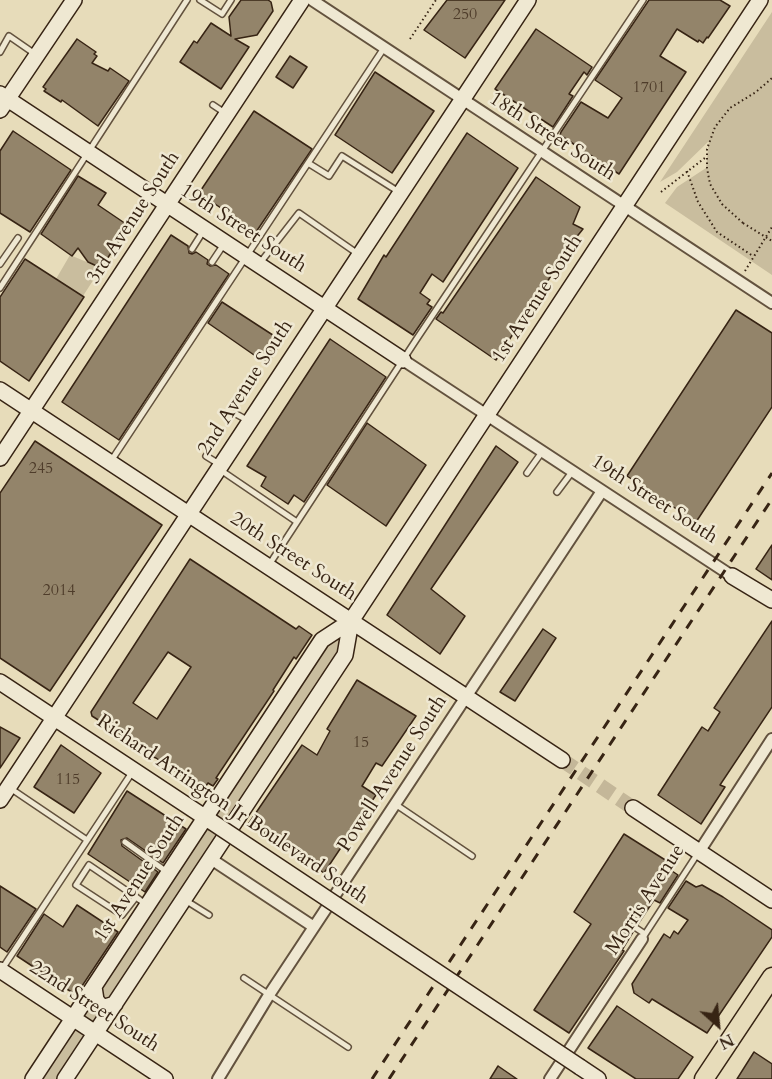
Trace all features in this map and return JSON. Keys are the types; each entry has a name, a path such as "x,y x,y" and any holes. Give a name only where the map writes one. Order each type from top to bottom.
{"main road":[{"path":"704,1079 772,977"}],"street":[{"path":"2,101 74,0"},
{"name":"3rd Avenue South","path":"0,458 302,0"},
{"name":"18th Street South","path":"312,0 772,303"},
{"name":"2nd Avenue South","path":"4,793 219,467 242,418 324,308 528,0"},
{"name":"1st Avenue South","path":"33,1079 94,987 142,901 168,873 208,819 322,640 351,621 759,1"},
{"name":"19th Street South","path":"2,101 167,204 732,576"},
{"name":"20th Street South","path":"0,390 562,760"},
{"name":"Powell Avenue South","path":"218,1079 269,995 602,491"},
{"path":"732,576 772,600"},
{"name":"1st Avenue South","path":"65,1079 345,655 351,621"},
{"name":"Richard Arrington Jr Boulevard South","path":"0,682 598,1079"},
{"name":"Morris Avenue","path":"699,852 772,740"},
{"path":"633,808 772,900"},
{"path":"211,859 314,927"},
{"name":"Morris Avenue","path":"550,1079 643,936"},
{"name":"22nd Street South","path":"0,971 165,1079"},
{"path":"94,987 96,1000 100,1005 115,1004"}],"lane":[{"path":"1,286 187,0"},
{"path":"200,0 222,14 231,0"},
{"path":"268,567 643,0"},
{"path":"0,51 9,36 37,55"},
{"path":"110,462 385,48"},
{"path":"213,105 227,114"},
{"path":"308,163 329,176 342,156 400,193"},
{"path":"259,265 299,213 359,255"},
{"path":"192,249 205,229"},
{"path":"0,264 18,238"},
{"path":"212,262 225,242"},
{"path":"527,473 542,452"},
{"path":"206,456 297,522"},
{"path":"557,492 572,472"},
{"path":"0,971 134,770"},
{"path":"4,793 87,840"},
{"path":"395,804 472,856"},
{"path":"124,843 168,873"},
{"name":"Morris Avenue","path":"643,936 699,852"},
{"path":"89,865 142,901 122,915 76,885 89,865"},
{"path":"184,900 209,915"},
{"path":"636,928 643,936"},
{"path":"244,978 348,1047"}],"path":[{"path":"410,39 436,0"},
{"path":"772,78 722,116 709,140 706,157 710,184 722,204 743,223 772,241"},
{"path":"661,192 706,157"},
{"path":"687,171 698,202 717,232 753,256"},
{"path":"739,282 772,227"}],"shaded area":[{"path":"772,12 772,275 665,203 677,187 706,168 709,141 677,172 660,182"},
{"path":"70,255 101,268 83,296 56,279"},
{"path":"340,638 340,653 59,1079 41,1079 328,645"}],"building":[{"path":"241,0 268,0 271,2 273,11 257,35 235,39 249,47 221,89 180,62 194,41 197,43 211,23 231,36 229,17"},
{"path":"447,0 505,0 465,58 424,30"},
{"path":"649,0 720,0 730,6 703,43 677,29 660,56 686,72 619,174 560,135 581,102 608,118 622,98 595,80"},
{"path":"536,29 592,67 587,75 584,72 569,94 573,96 553,127 495,89"},
{"path":"77,39 96,52 94,54 97,56 92,63 108,71 110,68 129,81 98,126 62,100 61,102 44,91 46,89 43,87"},
{"path":"290,56 307,67 293,88 276,77"},
{"path":"375,72 434,111 392,173 335,135"},
{"path":"254,111 312,149 256,232 199,193"},
{"path":"13,131 71,170 30,232 0,213 0,151"},
{"path":"467,133 518,168 443,282 432,274 420,293 430,300 427,304 432,307 413,335 358,299 384,255 386,257"},
{"path":"78,176 106,193 98,205 129,226 101,268 88,262 78,248 72,256 41,234"},
{"path":"536,177 580,207 573,224 583,229 562,255 564,256 496,360 436,319 441,312 443,313"},
{"path":"171,235 188,246 189,253 196,252 208,260 207,264 210,266 216,265 229,274 119,440 62,402"},
{"path":"25,259 84,297 29,381 0,361 0,297"},
{"path":"222,302 282,341 267,364 208,323"},
{"path":"736,310 772,333 772,407 696,522 627,476"},
{"path":"330,339 386,377 304,502 294,495 288,504 261,486 266,477 247,466"},
{"path":"367,423 426,465 386,526 327,485"},
{"path":"35,441 162,525 50,691 0,658 0,493"},
{"path":"496,446 518,462 431,589 465,616 440,654 387,615"},
{"path":"772,545 772,580 756,569"},
{"path":"190,559 296,629 299,626 312,635 296,659 294,657 216,778 218,779 213,786 208,783 203,790 156,758 146,754 147,751 92,716 91,712","holes":["168,652 191,667 157,719 133,703"]},
{"path":"772,621 772,707 720,785 725,787 701,824 658,795 702,727 708,731 720,712 714,708"},
{"path":"543,629 556,638 515,701 500,692"},
{"path":"357,680 416,716 382,766 376,763 362,786 376,795 324,873 249,823 302,745 317,755 330,731 327,729"},
{"path":"0,727 20,738 0,768"},
{"path":"61,745 101,773 74,813 34,787"},
{"path":"127,791 186,829 163,863 127,838 121,840 122,846 158,872 145,892 88,854"},
{"path":"624,834 670,863 672,871 678,875 660,903 654,900 638,924 632,925 633,932 622,950 624,951 569,1033 534,1010 591,924 574,912"},
{"path":"686,881 696,887 702,885 772,930 772,937 707,1033 652,999 649,1003 634,993 632,984 664,934 670,938 674,931 678,934 688,920 668,908"},
{"path":"0,886 36,909 7,952 0,947"},
{"path":"77,905 118,932 76,995 17,956 44,914 63,927"},
{"path":"617,1006 693,1057 678,1079 636,1079 588,1048"},
{"path":"754,1052 772,1064 772,1079 737,1079"},
{"path":"498,1066 517,1079 490,1079"}],"tunnel":[{"path":"562,760 633,808"}],"railway":[{"path":"372,1079 772,473"},
{"path":"389,1079 772,499"}]}
